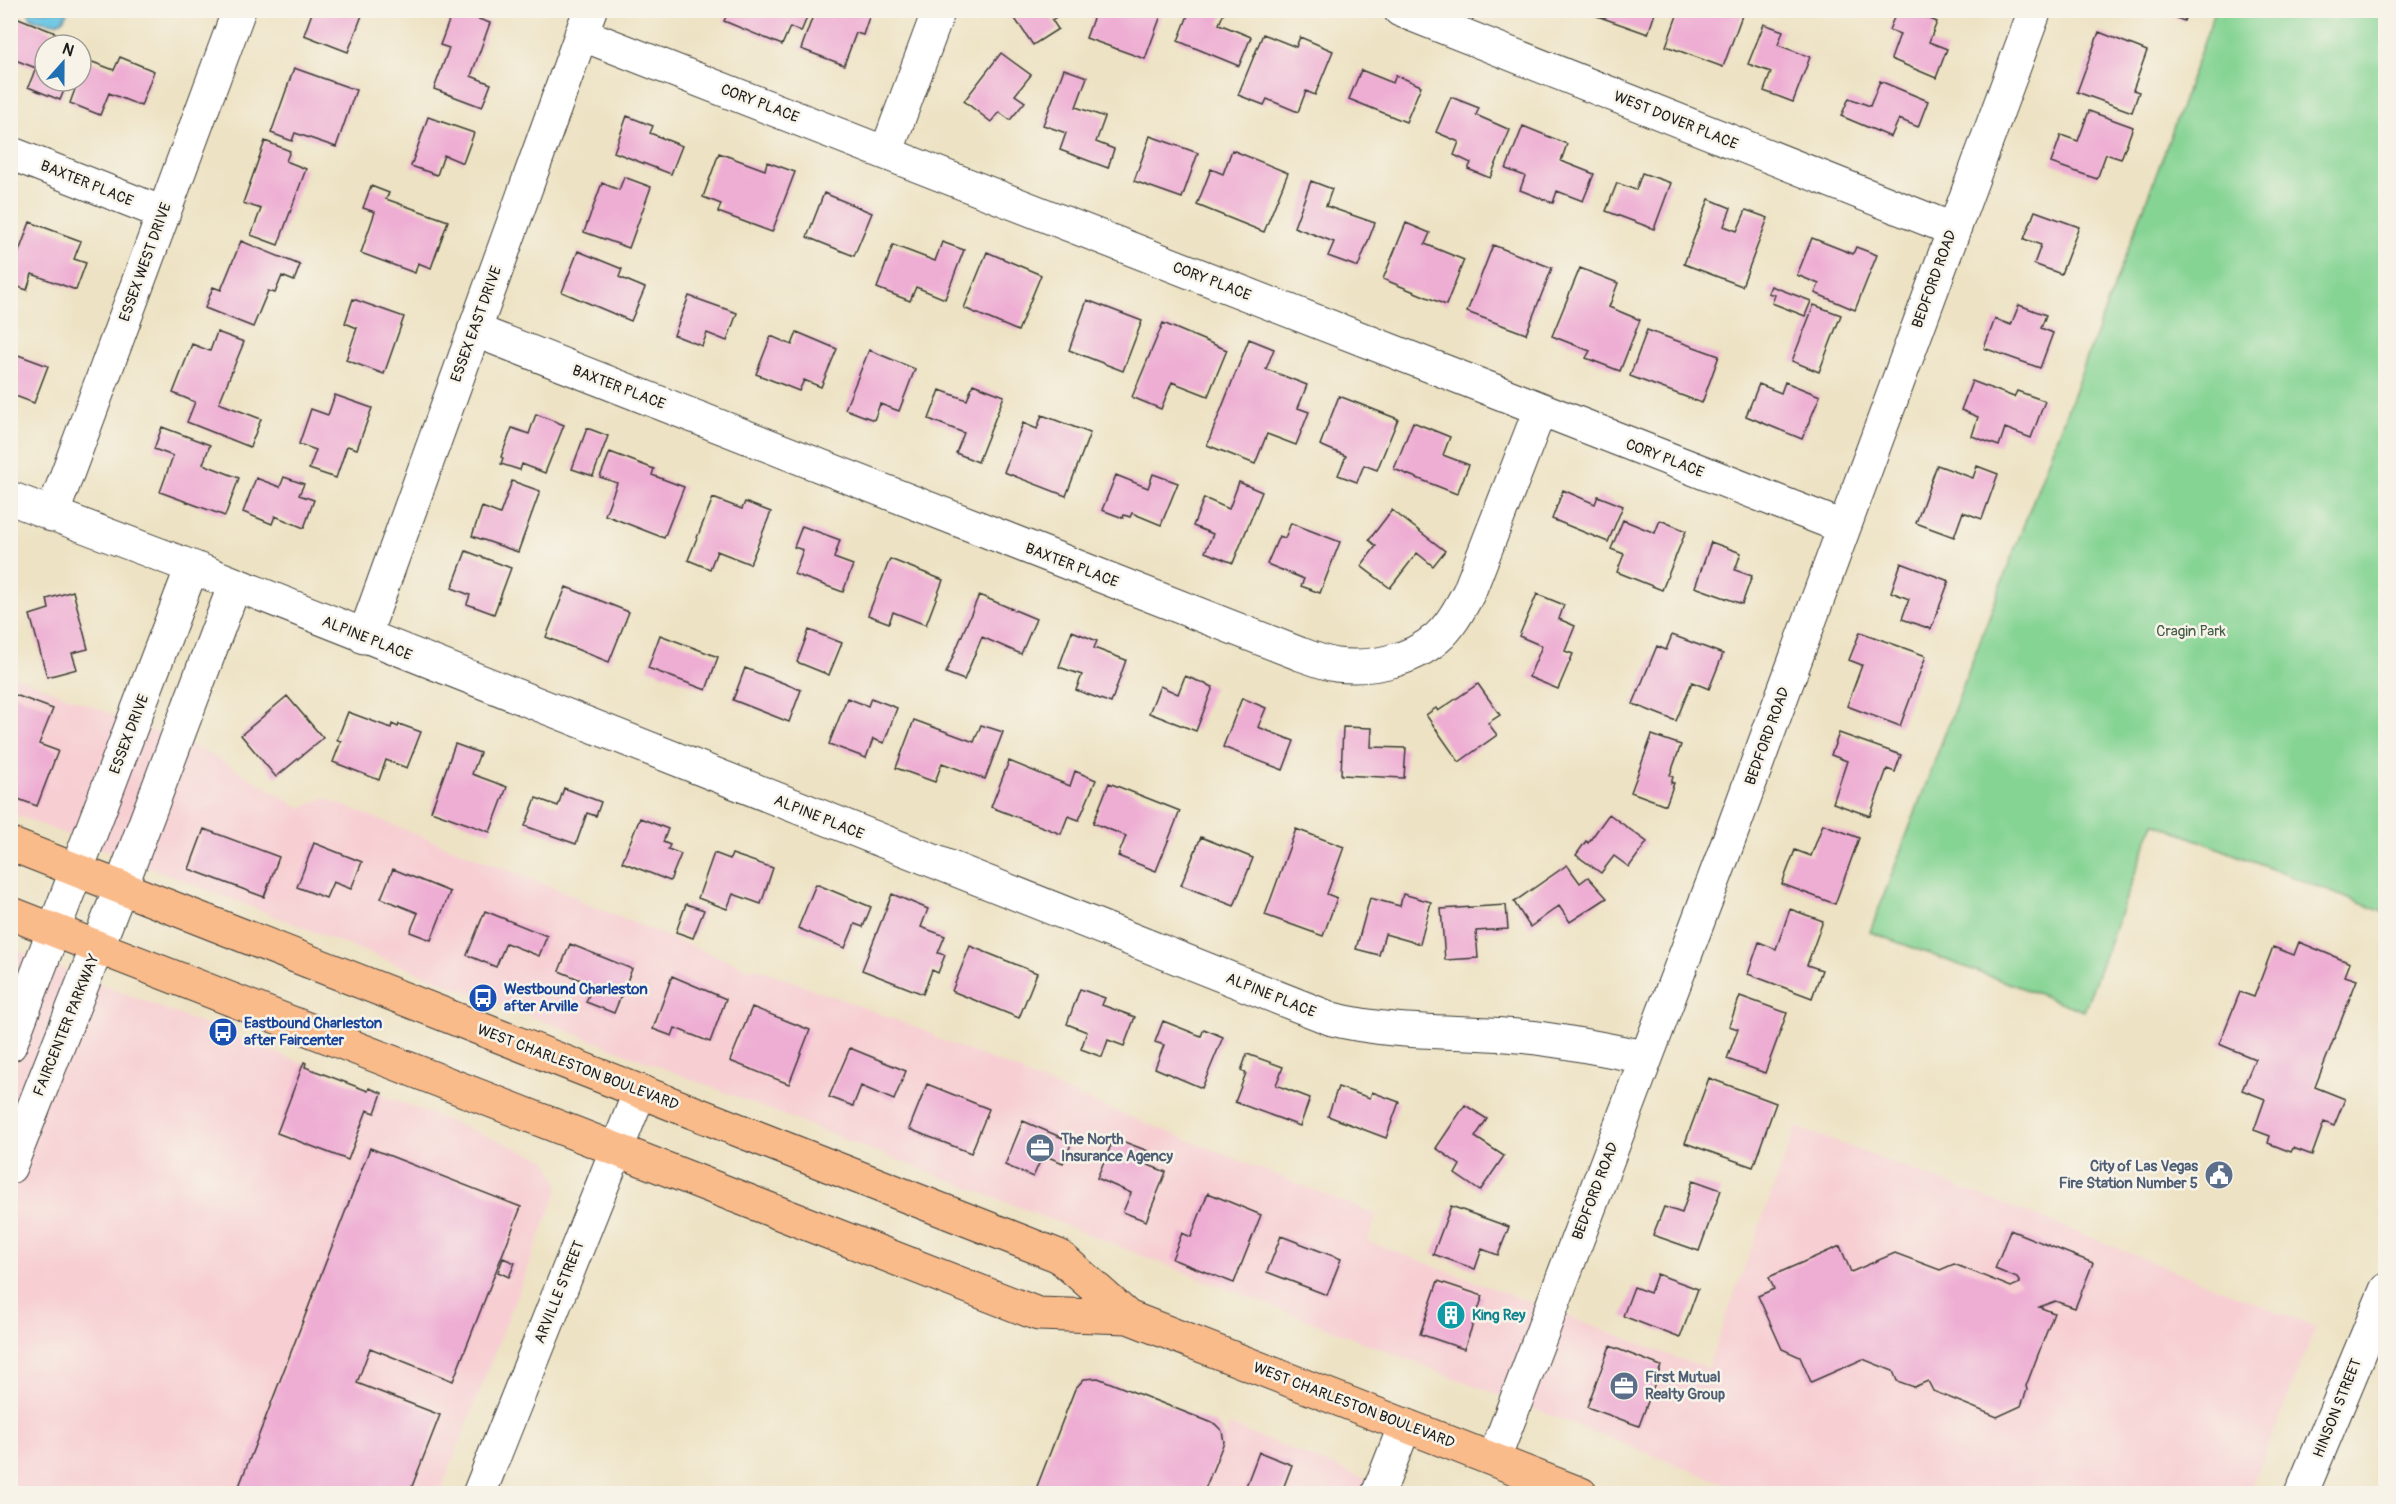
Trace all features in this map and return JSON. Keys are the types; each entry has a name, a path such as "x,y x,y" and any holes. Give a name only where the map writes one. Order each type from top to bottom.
{"main road":[{"name":"WEST CHARLESTON BOULEVARD","path":"10,844 1059,1256 1128,1317"},
{"name":"WEST CHARLESTON BOULEVARD","path":"10,913 61,915 97,947 1038,1314 1128,1317 1581,1494"}],"street":[{"name":"ESSEX WEST DRIVE","path":"52,515 239,10"},
{"path":"886,153 939,10"},
{"name":"WEST DOVER PLACE","path":"1400,10 1952,230"},
{"name":"BEDFORD ROAD","path":"1494,1459 1726,845 2035,10"},
{"name":"CORY PLACE","path":"586,22 886,153 1843,528"},
{"name":"ESSEX EAST DRIVE","path":"364,637 586,22"},
{"name":"BAXTER PLACE","path":"10,153 163,213"},
{"name":"BAXTER PLACE","path":"474,330 1300,654 1335,664 1366,666 1396,660 1419,650 1437,638 1456,614 1469,592 1540,410"},
{"name":"ALPINE PLACE","path":"10,498 192,567 1332,1019 1362,1027 1394,1030 1528,1037 1646,1057"},
{"name":"ESSEX DRIVE","path":"61,915 192,567"},
{"path":"121,887 235,584"},
{"name":"FAIRCENTER PARKWAY","path":"10,1167 121,887"},
{"path":"10,1045 61,915"},
{"name":"ARVILLE STREET","path":"479,1494 640,1091"},
{"name":"HINSON STREET","path":"2301,1494 2385,1290"},
{"path":"1378,1494 1405,1425"}],"shaded area":[{"path":"10,674 205,751 300,808 324,798 577,897 576,900 752,970 754,967 934,1034 933,1037 1023,1072 1022,1074 1377,1215 1367,1241 1707,1369 1796,1127 2044,1219 2316,1327 2249,1493 1749,1493 11,813"},
{"path":"10,948 547,1160 559,1187 440,1493 11,1493"},
{"path":"1098,1378 1215,1424 1222,1431 1224,1440 1229,1425 1401,1493 1034,1494 1075,1389 1084,1379"}],"green space":[{"name":"Cragin Park","path":"2215,11 2385,11 2385,913 2154,823 2084,1011 1870,932 2162,159"}],"water":[{"path":"28,11 66,11 67,14 63,20 56,23 31,18"}],"building":[{"path":"313,10 332,13 333,10 364,10 348,52 304,35"},
{"path":"453,10 490,23 471,76 491,84 482,107 434,89 449,48 440,45"},
{"path":"729,10 810,10 801,32 790,27 782,45 724,21"},
{"path":"815,10 871,11 863,35 856,33 844,65 801,49"},
{"path":"1009,10 1066,10 1052,20 1058,29 1033,45"},
{"path":"1096,10 1163,10 1145,59 1086,38"},
{"path":"1190,10 1225,10 1219,24 1251,37 1239,66 1178,41"},
{"path":"1580,10 1656,10 1648,34"},
{"path":"1679,10 1744,10 1723,67 1666,46"},
{"path":"1897,10 1909,10 1937,22 1929,42 1947,49 1936,78 1891,59 1900,34 1889,30"},
{"path":"2157,10 2188,10 2184,21"},
{"path":"16,17 56,33 33,33 33,67 10,58 10,31"},
{"path":"1764,24 1783,31 1778,45 1810,57 1793,102 1764,91 1771,72 1748,64"},
{"path":"2099,32 2147,51 2133,90 2139,92 2132,112 2077,92"},
{"path":"1263,34 1296,47 1300,37 1333,51 1315,95 1306,91 1298,112 1267,99 1264,105 1238,95"},
{"path":"1001,53 1031,75 1015,95 1025,102 1010,120 999,112 991,122 964,101"},
{"path":"120,57 154,71 141,106 109,93 100,115 70,103 74,93 93,93 93,62 114,70"},
{"path":"294,68 356,90 336,147 295,133 292,141 271,133"},
{"path":"1064,69 1087,77 1076,107 1105,117 1096,142 1114,149 1108,168 1060,150 1066,133 1043,125"},
{"path":"1361,70 1393,83 1396,75 1421,86 1406,122 1349,99"},
{"path":"33,75 33,89 28,87"},
{"path":"1880,81 1928,101 1918,127 1899,119 1891,137 1841,116 1849,98 1870,106"},
{"path":"43,93 63,93 60,100"},
{"path":"1451,97 1479,108 1476,115 1510,130 1490,178 1468,169 1471,163 1454,155 1459,142 1436,132"},
{"path":"2089,111 2133,127 2121,159 2106,154 2097,179 2051,163 2061,135 2078,141"},
{"path":"627,116 653,126 650,133 682,146 671,174 614,152"},
{"path":"428,117 474,133 463,163 444,155 437,175 411,166"},
{"path":"1523,126 1567,144 1561,161 1594,174 1583,201 1557,191 1553,203 1520,190 1525,176 1506,169"},
{"path":"1150,136 1198,153 1182,198 1134,181"},
{"path":"265,141 290,151 286,161 306,169 278,245 251,235 261,209 243,203"},
{"path":"1232,150 1288,173 1264,232 1197,205 1211,169 1223,174"},
{"path":"719,153 765,170 767,162 795,172 772,232 718,212 721,204 703,197"},
{"path":"1642,173 1671,183 1654,229 1606,211 1617,183 1636,190"},
{"path":"624,177 651,187 629,248 584,232 602,183 619,190"},
{"path":"1311,181 1332,189 1326,206 1375,223 1358,267 1328,256 1334,242 1294,227"},
{"path":"371,186 389,193 386,199 448,221 431,268 418,263 415,273 361,253 375,212 363,208"},
{"path":"824,193 872,213 854,256 807,237"},
{"path":"1709,199 1731,208 1724,226 1737,231 1746,210 1768,218 1742,286 1684,264"},
{"path":"2035,211 2079,227 2061,274 2034,264 2041,245 2024,239"},
{"path":"30,222 81,241 74,259 86,263 76,290 32,274 27,290 10,284 10,276"},
{"path":"1406,223 1430,233 1425,244 1464,260 1446,305 1383,279"},
{"path":"1812,238 1853,254 1856,247 1877,255 1855,310 1815,293 1819,284 1797,275"},
{"path":"241,241 300,265 294,281 282,276 275,293 268,291 253,327 205,308 213,287 221,290"},
{"path":"942,242 964,250 945,299 916,287 910,301 877,288 893,245 935,261"},
{"path":"1493,245 1552,268 1526,334 1467,312"},
{"path":"578,251 622,269 619,277 645,288 631,321 562,292"},
{"path":"987,252 1041,275 1018,331 964,308"},
{"path":"1580,268 1618,283 1609,307 1640,320 1620,371 1586,358 1590,351 1552,336"},
{"path":"1771,286 1811,301 1805,316 1772,303 1775,295 1768,293"},
{"path":"689,296 737,313 727,341 707,333 702,346 674,335"},
{"path":"353,299 404,317 384,374 346,360 357,328 345,323"},
{"path":"1087,300 1142,321 1123,371 1069,350"},
{"path":"1814,305 1841,315 1819,372 1792,361"},
{"path":"2019,305 2046,315 2041,328 2053,333 2040,368 1984,348 1995,319 2011,325"},
{"path":"1163,323 1227,350 1208,396 1172,382 1161,409 1132,397"},
{"path":"1647,330 1719,356 1702,403 1630,376"},
{"path":"217,332 244,342 219,403 261,419 250,447 187,422 195,402 173,393 192,344 210,351"},
{"path":"797,332 837,349 821,387 804,380 799,391 756,374 771,336 792,345"},
{"path":"1249,339 1274,349 1266,369 1307,385 1298,408 1309,412 1296,445 1267,434 1255,464 1207,445"},
{"path":"869,350 915,369 899,411 880,404 874,420 845,409"},
{"path":"10,352 48,366 34,403 10,394"},
{"path":"1972,381 2014,397 2017,391 2045,401 2031,438 2005,428 1999,446 1972,436 1978,417 1961,410"},
{"path":"1785,382 1820,396 1802,439 1746,416 1759,384 1781,393"},
{"path":"973,384 1004,396 978,462 956,453 964,433 929,419 940,390 967,400"},
{"path":"335,395 372,408 357,449 347,446 336,478 309,469 316,450 299,444 311,409 328,415"},
{"path":"1339,396 1398,419 1377,470 1364,465 1357,482 1338,475 1346,456 1320,445"},
{"path":"536,414 564,425 545,473 522,464 520,470 501,464 503,458 501,457 512,428 529,434"},
{"path":"1042,415 1090,433 1066,496 1004,472 1023,423 1037,429"},
{"path":"1413,422 1450,437 1443,455 1469,465 1457,494 1394,469"},
{"path":"162,427 210,445 203,464 239,478 225,516 160,492 173,456 154,449"},
{"path":"587,428 608,436 593,476 572,469"},
{"path":"610,452 654,469 652,475 684,487 664,538 605,515 617,483 600,477"},
{"path":"1937,465 1973,478 1977,466 1998,474 1982,519 1963,512 1954,537 1916,523"},
{"path":"1153,474 1178,483 1161,525 1132,513 1130,517 1124,515 1123,518 1102,510 1116,475 1148,488"},
{"path":"284,477 304,484 299,495 314,500 304,528 275,516 272,524 243,512 256,478 280,487"},
{"path":"512,481 540,491 518,552 472,536 482,507 500,514"},
{"path":"1239,482 1262,492 1233,563 1205,552 1213,534 1193,526 1204,498 1229,509"},
{"path":"1563,490 1595,504 1598,496 1623,506 1608,542 1552,519"},
{"path":"713,498 742,509 745,502 771,512 750,564 717,551 710,569 688,560"},
{"path":"1392,510 1445,551 1433,566 1417,553 1390,588 1361,566 1376,546 1369,540"},
{"path":"1623,520 1655,533 1660,520 1686,531 1662,590 1617,572 1624,554 1611,549"},
{"path":"1291,523 1340,542 1320,593 1301,586 1304,579 1267,564 1279,536 1285,538"},
{"path":"802,526 840,540 834,558 853,565 843,592 794,574 803,550 794,547"},
{"path":"1711,542 1741,553 1735,570 1752,576 1742,604 1695,587"},
{"path":"466,551 511,568 494,614 467,604 470,595 452,588"},
{"path":"890,559 943,580 926,625 893,612 889,623 868,615"},
{"path":"1901,563 1949,581 1931,629 1902,619 1909,599 1891,592"},
{"path":"566,587 629,612 609,662 546,637"},
{"path":"73,591 88,649 72,653 77,669 47,677 30,615 49,609 47,599"},
{"path":"1537,594 1564,605 1559,619 1575,626 1565,651 1573,654 1558,689 1529,677 1542,646 1519,636"},
{"path":"979,595 1036,619 1021,654 982,637 964,680 946,673"},
{"path":"809,630 842,643 829,675 797,662"},
{"path":"1072,631 1097,641 1094,648 1126,660 1111,703 1076,690 1082,675 1059,667"},
{"path":"1860,632 1926,656 1900,726 1847,706 1862,665 1849,660"},
{"path":"660,635 718,657 706,690 648,668"},
{"path":"1672,635 1723,654 1709,689 1692,682 1676,721 1633,704 1657,646 1666,650"},
{"path":"745,668 801,690 789,722 733,700"},
{"path":"1185,676 1213,687 1196,731 1149,713 1160,686 1178,694"},
{"path":"1478,684 1500,715 1488,723 1497,735 1459,762 1426,715 1436,708 1438,711"},
{"path":"10,693 53,709 39,744 58,751 37,806 10,796"},
{"path":"287,696 323,738 276,777 241,735"},
{"path":"847,698 868,706 871,698 897,708 884,743 873,739 866,758 829,744"},
{"path":"1242,698 1266,708 1258,727 1294,741 1283,770 1223,747"},
{"path":"348,712 391,728 392,724 398,727 399,724 421,732 407,768 386,760 379,780 333,762 341,741 337,740"},
{"path":"914,720 974,742 981,725 1003,732 985,779 942,763 935,782 896,768"},
{"path":"1343,727 1372,728 1371,747 1406,748 1404,778 1341,775"},
{"path":"1839,733 1901,755 1895,772 1887,769 1870,816 1833,803 1847,761 1831,755"},
{"path":"1652,735 1681,745 1670,775 1673,777 1671,783 1674,783 1666,805 1631,792"},
{"path":"455,744 480,753 472,774 507,787 490,832 431,811"},
{"path":"1009,761 1070,786 1075,771 1096,780 1079,820 1068,816 1061,834 991,807"},
{"path":"1109,783 1180,811 1156,871 1118,856 1126,836 1093,823"},
{"path":"564,788 601,802 596,816 587,813 576,844 525,826 536,798 558,806"},
{"path":"1609,814 1647,842 1629,867 1614,856 1601,873 1576,855 1586,841 1588,843"},
{"path":"640,818 668,829 663,842 670,845 668,849 681,854 670,881 622,862"},
{"path":"1823,824 1859,838 1835,904 1782,884 1795,850 1811,856"},
{"path":"204,829 279,857 264,897 189,869"},
{"path":"1296,829 1344,847 1327,894 1337,898 1323,936 1265,915"},
{"path":"1201,837 1253,858 1234,906 1181,885"},
{"path":"314,843 362,862 351,889 333,882 326,898 297,887"},
{"path":"714,853 730,859 732,854 773,868 761,904 733,894 727,909 698,898"},
{"path":"1567,865 1580,883 1588,877 1607,898 1570,922 1559,906 1530,927 1514,902"},
{"path":"393,869 450,892 431,940 410,932 418,913 381,898"},
{"path":"816,884 871,907 863,927 855,924 845,948 798,928"},
{"path":"892,894 928,909 921,927 945,936 938,953 945,955 938,973 932,970 923,994 862,970"},
{"path":"1403,894 1431,902 1420,944 1385,934 1379,955 1356,949 1370,898 1400,906"},
{"path":"686,904 704,910 693,938 676,932"},
{"path":"1506,905 1508,929 1476,931 1478,958 1445,960 1441,909"},
{"path":"1790,909 1823,921 1807,965 1822,970 1812,998 1748,974 1759,942 1776,949"},
{"path":"485,911 547,936 539,956 506,943 496,967 467,955"},
{"path":"2299,942 2350,963 2345,976 2357,980 2315,1087 2345,1099 2334,1126 2324,1122 2312,1155 2293,1148 2291,1152 2268,1143 2270,1136 2254,1130 2265,1099 2242,1090 2255,1059 2219,1044 2240,992 2254,997 2273,947 2294,955"},
{"path":"570,944 632,969 614,1013 586,1002 593,985 559,971"},
{"path":"970,946 1037,973 1019,1018 952,991"},
{"path":"672,976 726,999 710,1042 675,1028 672,1036 653,1029"},
{"path":"1080,989 1105,998 1102,1005 1135,1017 1124,1046 1108,1040 1102,1057 1081,1049 1087,1032 1067,1024"},
{"path":"1740,996 1787,1013 1765,1073 1727,1059 1738,1029 1729,1026"},
{"path":"752,1007 810,1030 789,1084 730,1061"},
{"path":"1163,1021 1201,1036 1204,1029 1223,1037 1202,1088 1155,1068 1164,1045 1155,1042"},
{"path":"850,1048 906,1071 894,1100 861,1086 853,1106 829,1097"},
{"path":"1247,1054 1283,1067 1276,1085 1310,1098 1300,1126 1235,1102 1246,1073 1241,1071"},
{"path":"304,1062 305,1067 368,1091 369,1088 382,1093 375,1113 367,1110 348,1160 277,1133"},
{"path":"1709,1078 1776,1103 1753,1167 1685,1143"},
{"path":"927,1084 989,1109 971,1153 909,1129"},
{"path":"1338,1087 1370,1098 1372,1092 1399,1102 1386,1138 1328,1116"},
{"path":"1465,1105 1487,1119 1475,1137 1504,1156 1480,1191 1455,1174 1460,1165 1436,1148"},
{"name":"The North Insurance Agency","path":"1023,1121 1072,1142 1063,1163 1043,1155 1033,1177 1005,1165"},
{"path":"1114,1138 1148,1151 1143,1163 1166,1172 1146,1221 1123,1212 1131,1193 1097,1178"},
{"path":"370,1148 521,1207 453,1381 370,1348 357,1383 440,1415 409,1494 236,1494"},
{"path":"1693,1180 1721,1190 1699,1251 1653,1235 1664,1207 1682,1213"},
{"path":"1208,1193 1261,1215 1234,1283 1172,1259 1182,1233 1191,1237"},
{"path":"1451,1206 1509,1227 1498,1255 1482,1249 1475,1269 1433,1254"},
{"path":"2010,1230 2093,1263 2075,1308 2055,1301 2039,1307 2054,1313 2026,1386 2027,1390 2021,1406 1997,1417 1933,1391 1928,1381 1914,1387 1897,1381 1893,1371 1863,1359 1811,1382 1800,1357 1782,1349 1758,1296 1774,1289 1769,1277 1840,1246 1851,1272 1895,1253 1940,1270 1954,1264 2011,1287 2020,1283 2017,1278 1995,1269"},
{"path":"1281,1236 1341,1259 1327,1295 1267,1272"},
{"path":"503,1258 515,1263 509,1277 498,1272"},
{"path":"1657,1274 1698,1289 1680,1338 1623,1316 1634,1287 1650,1293"},
{"name":"King Rey","path":"1438,1281 1483,1296 1464,1349 1420,1334"},
{"name":"First Mutual Realty Group","path":"1610,1346 1661,1366 1639,1426 1587,1407"},
{"path":"1098,1378 1215,1424 1222,1431 1224,1442 1203,1494 1034,1494 1075,1389 1084,1379"},
{"path":"1259,1452 1292,1465 1281,1494 1243,1494"}],"place":[{"name":"Westbound Charleston after Arville","path":"483,998"},
{"name":"Eastbound Charleston after Faircenter","path":"223,1032"},
{"name":"The North Insurance Agency","path":"1040,1148"},
{"name":"City of Las Vegas Fire Station Number 5","path":"2219,1175"},
{"name":"King Rey","path":"1451,1315"},
{"name":"First Mutual Realty Group","path":"1624,1386"}]}
